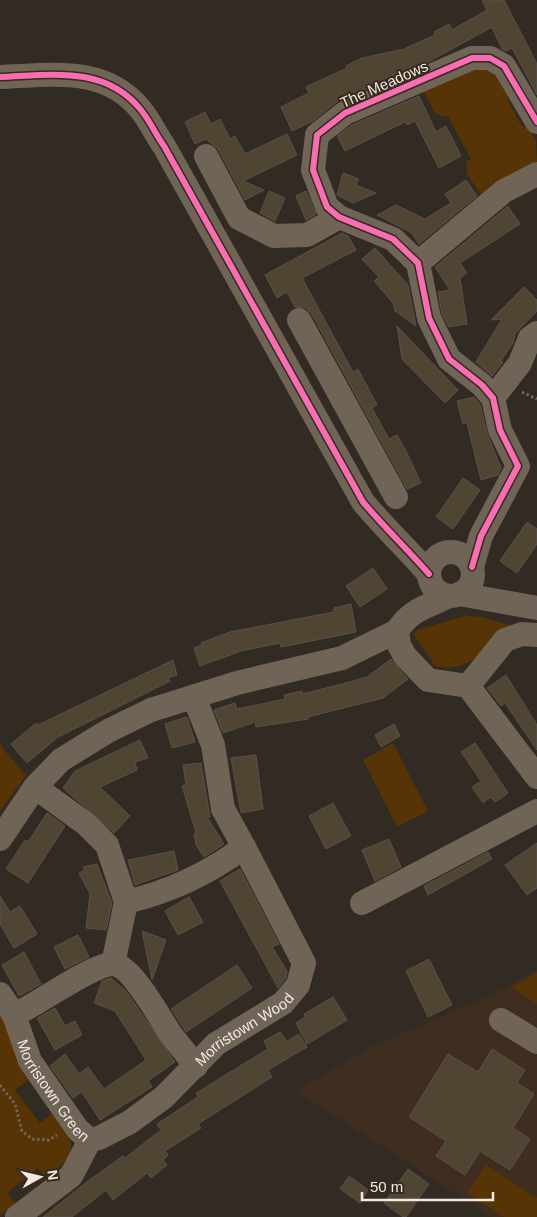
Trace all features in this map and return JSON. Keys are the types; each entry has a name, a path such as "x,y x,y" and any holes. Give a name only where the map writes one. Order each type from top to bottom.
{"street":[{"name":"The Meadows","path":"418,263 393,239 339,217 327,207 313,170 317,136 345,113 472,58 490,58 504,66 537,122"},
{"path":"0,77 81,75 105,82 141,109 164,146 363,502 391,536 405,547 489,598 537,608"},
{"path":"206,156 239,218 274,236 307,235 339,217"},
{"path":"0,839 35,787 61,760 108,731 151,710 238,683 342,658 397,631 405,618 419,609 451,574 481,536 527,464 514,455 500,430 493,398 482,385 449,359 428,318 418,263 504,190 537,174"},
{"path":"299,320 396,497"},
{"path":"493,398 504,387 520,363 530,338 537,333"},
{"path":"316,420 341,397"},
{"path":"397,631 399,645 405,656 428,680 468,686 537,777"},
{"path":"468,686 506,640 522,634 537,635"},
{"name":"Morristown Wood","path":"82,1132 99,1138 130,1122 164,1097 216,1044 283,1003 298,985 304,963 223,809 213,745 194,697"},
{"path":"35,787 86,824 107,846 126,902 113,964"},
{"path":"362,904 537,811"},
{"path":"126,902 156,895 182,885 244,847"},
{"path":"14,1015 32,1007 102,966 113,964 122,968 142,990 172,1036 196,1066"},
{"name":"Morristown Green","path":"0,994 14,1015 30,1061 82,1132 71,1176 17,1217"},
{"path":"501,1020 537,1042"}],"path":[{"path":"0,1085 15,1104 22,1131 32,1139 49,1140 82,1132"}],"shaded area":[{"path":"469,65 490,65 509,91 507,98 521,125 530,130 536,141 537,162 484,199 467,174 466,162 471,159 448,116 444,117 435,113 421,87"},
{"path":"465,616 482,617 513,626 487,650 469,662 458,666 435,666 414,635 417,630"},
{"path":"0,742 4,750 26,775 0,811"},
{"path":"393,743 428,811 397,827 363,760"},
{"path":"537,969 537,1217 492,1217 296,1091 369,1048 496,993"},
{"path":"537,972 537,1004 512,987"},
{"path":"0,1014 5,1022 19,1063 28,1080 15,1090 40,1123 52,1114 67,1134 71,1148 70,1154 65,1161 47,1178 38,1168 7,1193 15,1203 0,1215"},
{"path":"486,1165 537,1198 537,1217 504,1217 467,1193"}],"building":[{"path":"482,0 504,0 537,64 537,95 512,48 506,51 502,49 492,27 426,63 370,84 372,87 339,100 313,121 292,131 281,107 309,93 306,87 347,68 346,66 362,58 404,49 435,35 434,32 449,24 452,30 487,10"},
{"path":"419,96 436,132 446,126 461,156 439,168 415,121 407,125 405,122 345,151 337,136 352,125"},
{"path":"205,112 211,124 220,119 230,139 235,136 245,154 287,134 297,155 243,181 264,190 245,200 218,149 206,139 195,144 185,122"},
{"path":"343,173 359,179 356,185 376,193 353,203 337,195"},
{"path":"466,180 477,196 419,244 412,233 377,215 396,205 425,219 451,203 445,194"},
{"path":"269,191 285,198 275,221 260,213"},
{"path":"306,191 316,214 306,220 296,196"},
{"path":"508,206 520,224 460,263 467,273 460,278 467,324 449,327 442,314 438,292 450,290 435,267"},
{"path":"342,233 348,236 356,250 302,278 353,372 358,369 377,405 372,408 389,439 397,435 407,453 421,483 407,489 311,313 306,308 295,307 287,292 277,298 265,275"},
{"path":"375,248 408,285 416,326 395,311 393,303 374,281 379,277 362,259"},
{"path":"524,287 537,300 537,311 515,334 513,343 501,361 503,362 492,376 476,362 502,319 491,320"},
{"path":"397,326 458,390 445,403 402,359"},
{"path":"474,397 480,404 487,433 501,468 498,475 481,480 467,423 463,424 457,401"},
{"path":"463,478 480,490 453,529 436,517"},
{"path":"527,522 537,529 537,544 517,573 500,561"},
{"path":"373,568 387,589 360,607 346,586"},
{"path":"351,604 356,632 281,647 280,643 241,651 200,666 194,648 202,645 201,643 230,632 334,612 334,608"},
{"path":"391,659 408,679 383,698 308,717 308,719 256,727 255,722 223,733 214,710 235,703 237,709 285,699 284,695 302,691 302,694 367,677"},
{"path":"173,660 177,675 168,678 170,681 58,737 27,763 11,744 36,723 38,725"},
{"path":"506,675 537,725 537,750 505,703 501,706 487,688"},
{"path":"187,717 195,742 172,748 165,724"},
{"path":"394,724 400,736 381,747 375,735"},
{"path":"140,740 148,758 135,762 137,770 100,787 130,816 114,833 63,788 75,771"},
{"path":"475,743 508,793 495,802 491,797 483,803 472,787 481,781 461,752"},
{"path":"256,755 263,809 241,813 231,758"},
{"path":"201,763 210,817 207,817 224,844 204,857 196,845 194,834 196,833 182,786 186,784 183,765"},
{"path":"333,803 351,836 326,849 309,816"},
{"path":"47,813 65,826 28,883 6,869 25,840 28,842"},
{"path":"389,839 401,867 375,881 362,850"},
{"path":"537,843 537,888 527,895 505,865"},
{"path":"174,851 178,870 135,885 128,860"},
{"path":"488,852 492,859 428,895 424,886"},
{"path":"97,864 112,903 106,930 86,928 90,894 79,873 85,870 83,867"},
{"path":"240,869 279,944 272,947 287,971 286,978 278,988 220,881"},
{"path":"0,896 10,912 20,906 37,934 14,948 0,924"},
{"path":"189,897 203,922 178,935 165,911"},
{"path":"142,931 166,940 152,980"},
{"path":"78,935 89,957 65,969 54,947"},
{"path":"24,952 41,984 19,996 2,965"},
{"path":"429,959 452,1005 428,1017 406,971"},
{"path":"237,965 252,988 186,1032 171,1009"},
{"path":"111,978 126,991 175,1062 148,1081 152,1087 100,1120 82,1092 73,1098 50,1066 65,1054 79,1074 88,1067 104,1089 146,1060 115,1011 94,1003 102,981"},
{"path":"333,997 347,1020 307,1044 296,1023 305,1017 304,1014"},
{"path":"55,1008 65,1026 75,1021 82,1035 55,1050 37,1018"},
{"path":"280,1032 287,1041 299,1034 307,1047 268,1070 272,1077 198,1124 201,1128 165,1151 168,1155 163,1160 167,1165 151,1178 147,1173 113,1200 106,1190 72,1217 43,1217 88,1181 123,1156 125,1158 161,1130 157,1124 198,1097 196,1093 268,1049 264,1041"},
{"path":"492,1049 525,1070 517,1083 534,1094 513,1128 530,1139 510,1170 480,1151 465,1175 436,1156 446,1141 409,1117 448,1054 478,1072"},
{"path":"408,1169 429,1184 406,1217 403,1217 384,1203"},
{"path":"349,1176 368,1190 360,1203 340,1189"}],"cycle path":[{"path":"472,567 481,536 518,466 500,430 493,398 482,385 449,359 429,318 418,263 393,239 339,217 327,207 313,170 317,135 345,113 472,58 490,58 504,66 537,122"},
{"path":"0,77 58,75 94,79 111,86 127,96 141,110 164,146 363,502 429,574"}]}
